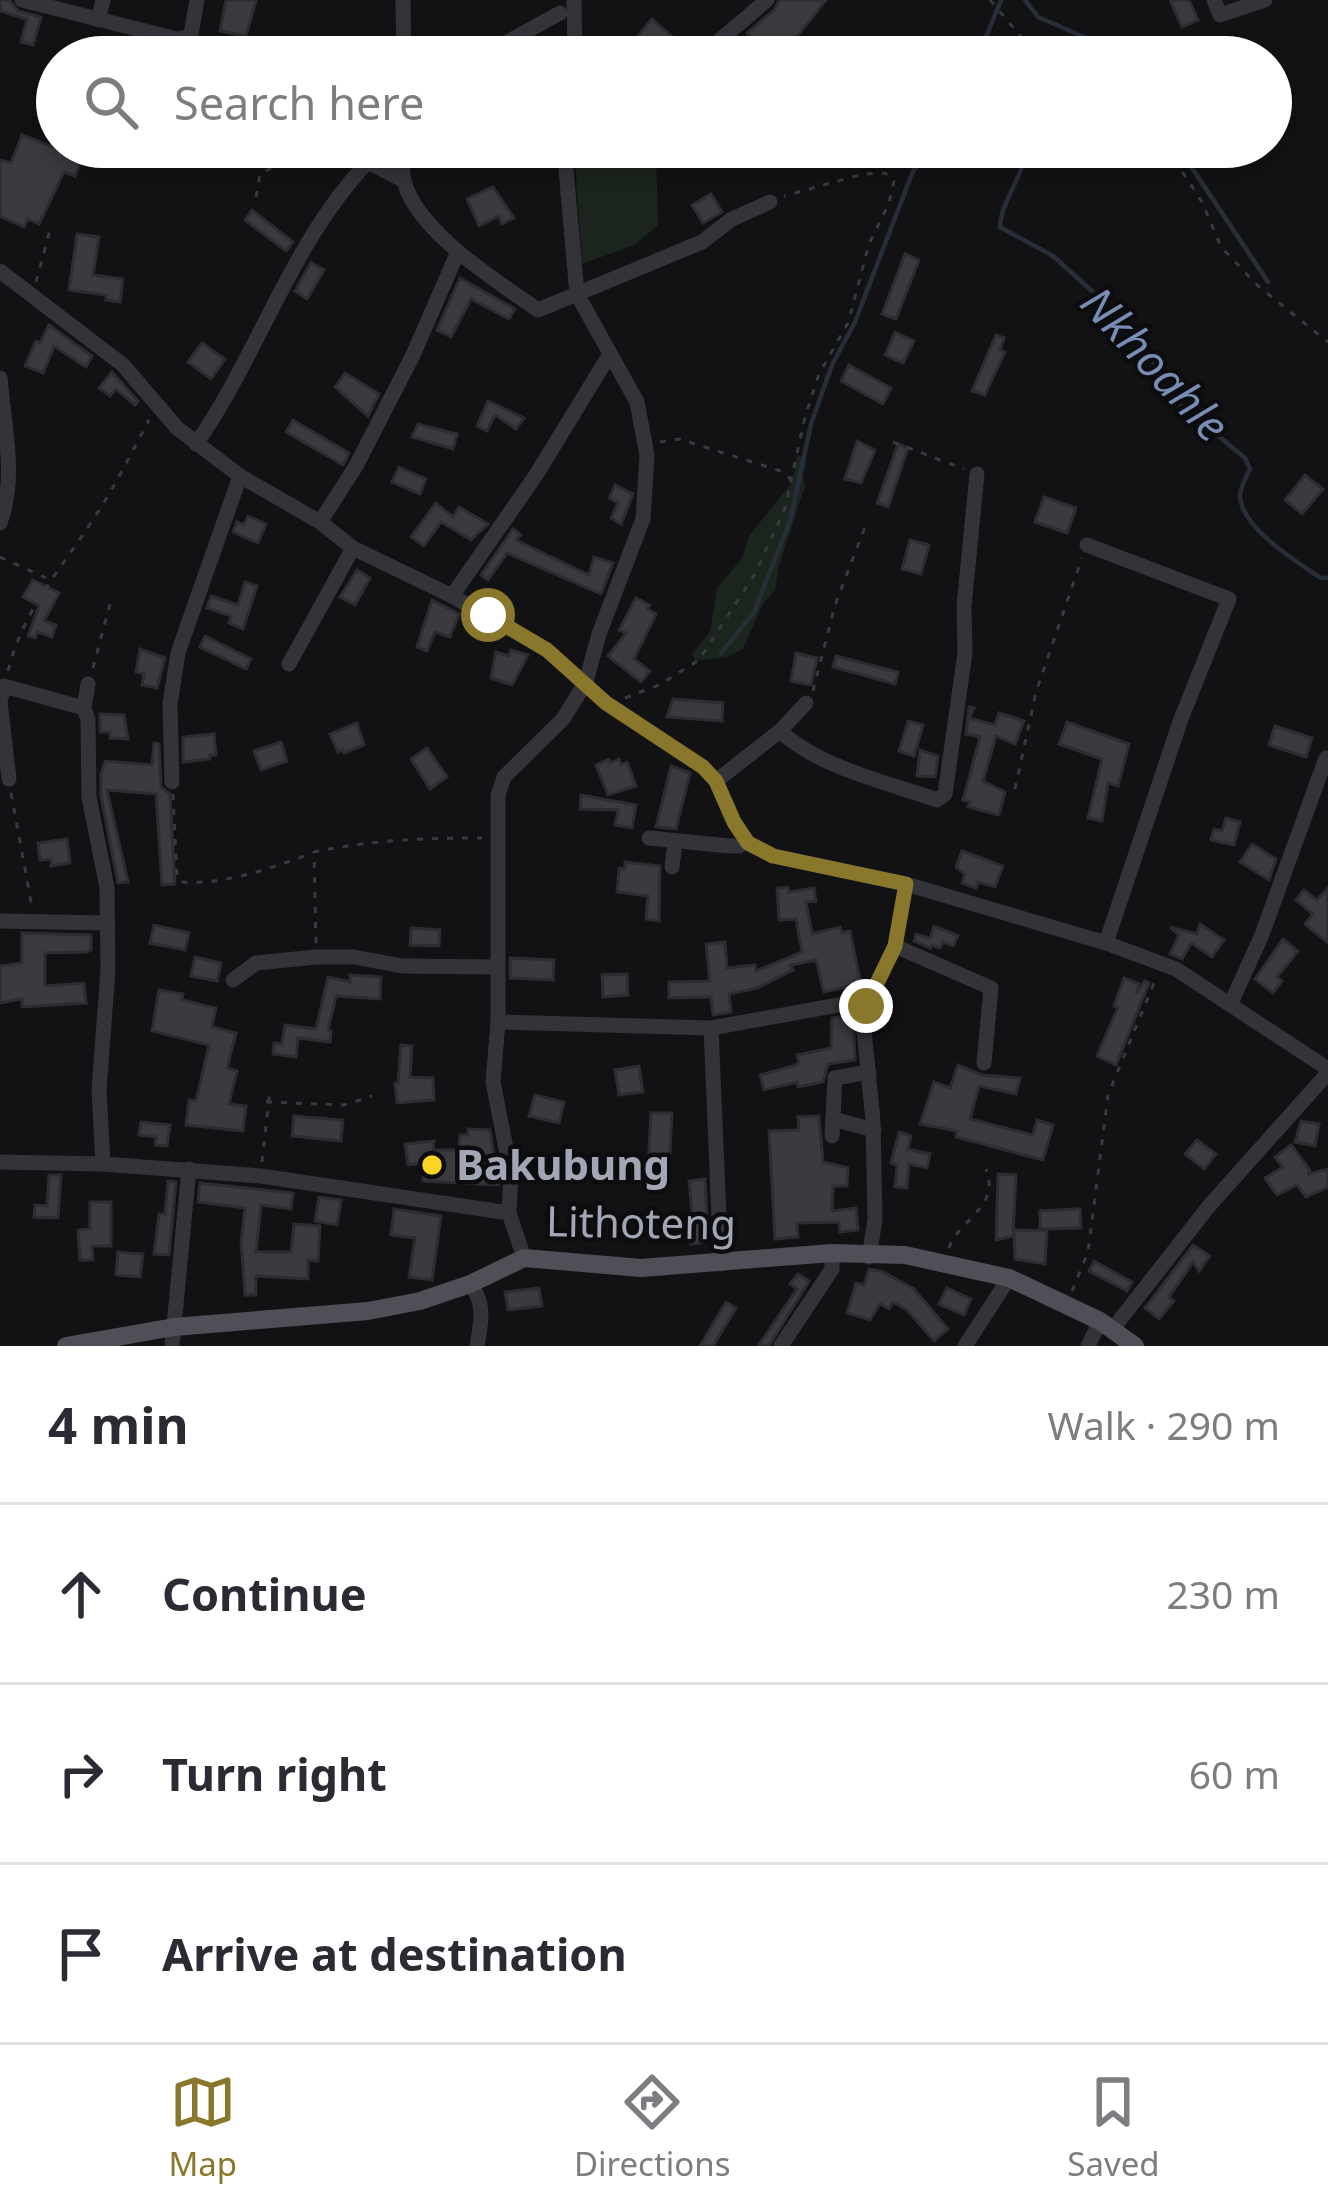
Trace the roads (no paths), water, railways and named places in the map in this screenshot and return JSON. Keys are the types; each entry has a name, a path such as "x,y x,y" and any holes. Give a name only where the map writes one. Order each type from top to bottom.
{"main road":[{"name":"Lithoteng","path":"66,1346 368,1311 470,1285 524,1258 641,1268 832,1253 905,1255 1009,1278 1106,1325 1135,1346"}],"street":[{"path":"22,0 172,36"},
{"path":"98,20 104,0"},
{"path":"187,36 197,0"},
{"path":"403,0 404,36"},
{"path":"725,36 767,0"},
{"path":"1214,0 1220,15 1264,0"},
{"path":"516,36 566,6 571,36"},
{"path":"196,444 257,345 289,274 362,168"},
{"path":"380,168 403,180 457,254 538,310 702,242 770,202"},
{"path":"403,168 403,180"},
{"path":"524,1258 509,1214 511,1174 493,1082 498,1022 498,795 504,777 563,719 586,682 643,519 647,454 637,402 577,294 566,168"},
{"path":"320,522 356,466 413,355 457,254"},
{"path":"0,271 123,365 177,428 240,476 320,522 353,548 547,650 606,703 703,767 716,781 746,840 773,856 906,884 1106,943 1176,969 1328,1071 1088,1346"},
{"path":"452,596 536,475 610,354"},
{"path":"0,378 10,465 1,520"},
{"path":"780,731 795,745 845,766 937,800 945,794 965,653 964,606 976,474"},
{"path":"172,782 170,704 178,653 240,476"},
{"path":"1088,545 1229,599 1159,782 1106,943"},
{"path":"289,664 353,548"},
{"path":"88,684 84,708 89,797 107,888 99,1090 103,1164"},
{"path":"9,779 1,696 84,708"},
{"path":"716,781 780,731 806,703"},
{"path":"1231,1003 1261,937 1326,758"},
{"path":"649,838 739,846 746,840"},
{"path":"672,867 675,842"},
{"path":"868,1257 875,1220 866,1006 895,946 906,884"},
{"path":"0,921 108,922"},
{"path":"895,946 991,988 984,1063"},
{"path":"233,980 256,963 316,957 354,957 402,966 498,967"},
{"path":"498,1022 711,1028 855,1002 866,1006"},
{"path":"711,1028 722,1264"},
{"path":"869,1072 835,1078 832,1127 874,1130"},
{"path":"0,1162 261,1176 509,1214"},
{"path":"173,1337 189,1169"},
{"path":"781,1346 832,1269 832,1253"},
{"path":"965,1346 1009,1278"},
{"path":"470,1285 482,1311 478,1346"}],"waterway":[{"name":"Nkhoahle","path":"986,36 1001,0"},
{"path":"1025,0 1038,17 1082,36"},
{"path":"721,653 754,612 790,521 811,424 832,365 855,322 916,168"},
{"name":"Nkhoahle","path":"1022,168 1000,227 1053,256 1092,291 1152,357 1161,384 1176,401 1245,458 1250,469 1240,496 1250,520 1285,553 1328,578"},
{"path":"1192,168 1268,282"}],"place":[{"name":"Bakubung","path":"432,1165"}]}
